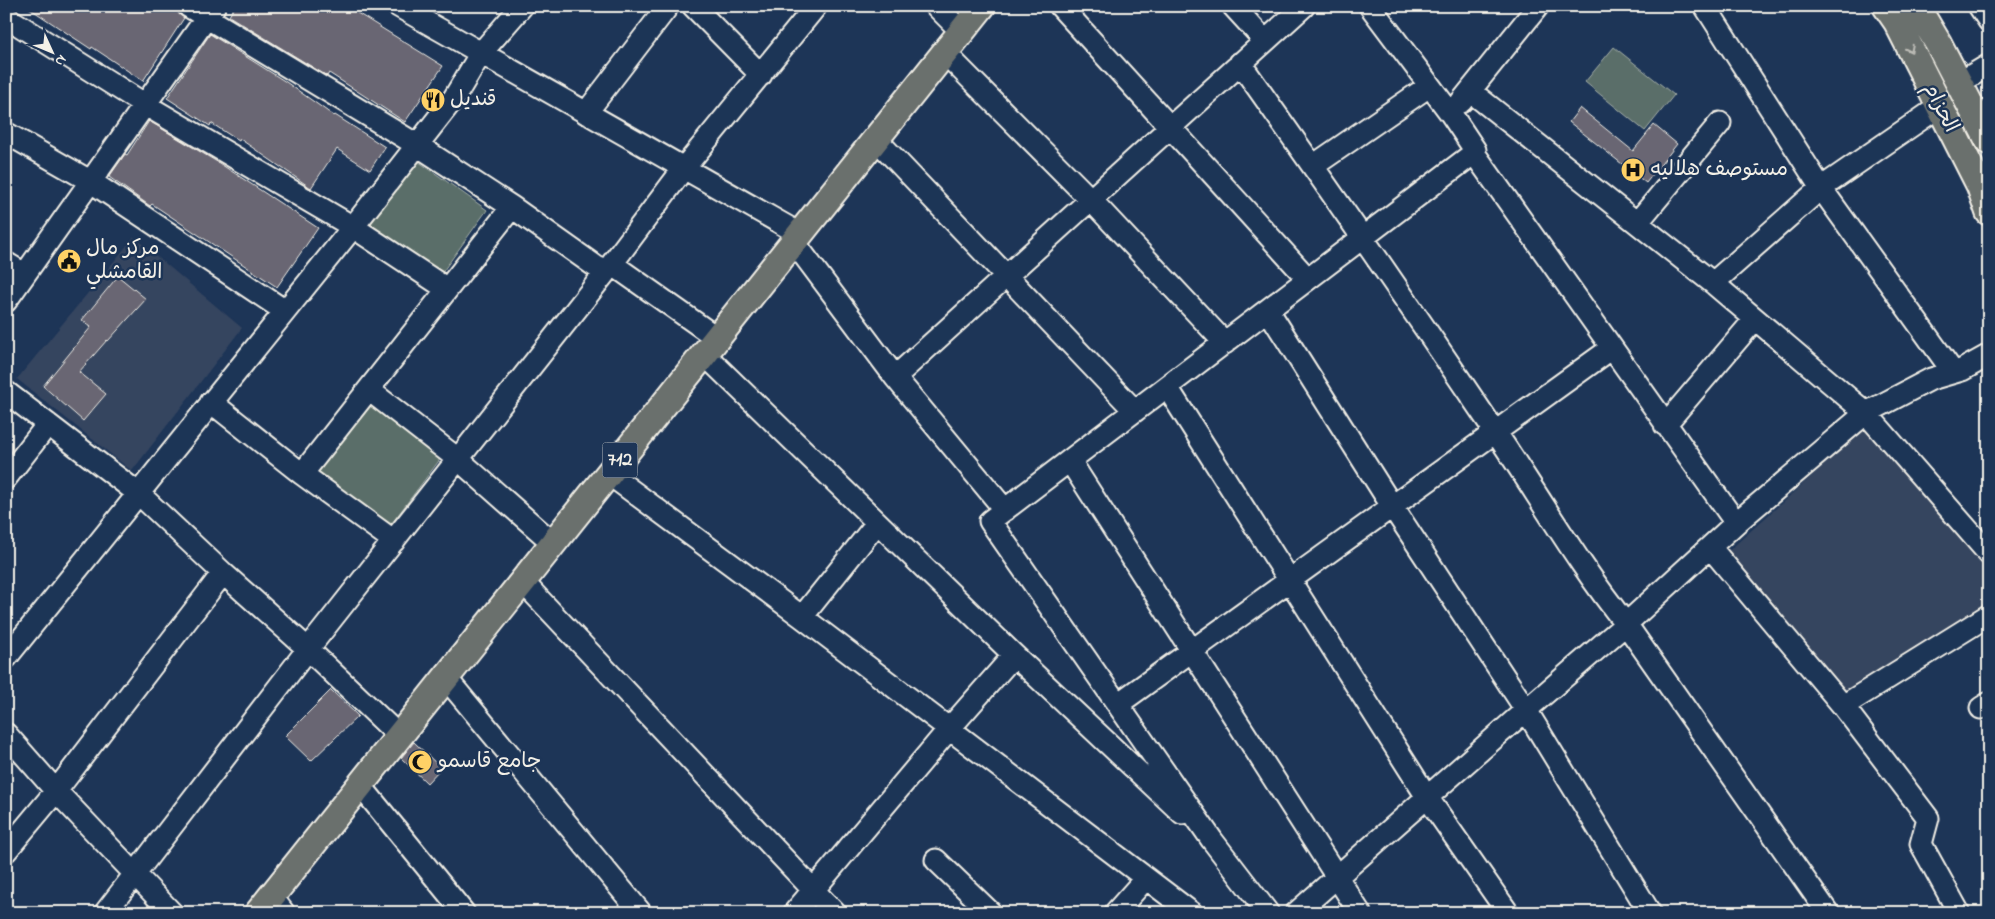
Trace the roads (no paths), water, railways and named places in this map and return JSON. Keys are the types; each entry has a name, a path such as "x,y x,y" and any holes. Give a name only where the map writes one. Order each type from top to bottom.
{"main road":[{"name":"712","path":"271,907 360,785 982,6"},
{"name":"الحزام","path":"1886,6 1897,22 1940,106 1980,186 1989,212"},
{"name":"الحزام","path":"1916,6 1989,141"}],"street":[{"path":"188,6 210,12 609,268 711,346 877,523 1014,655 1212,840"},
{"path":"398,6 684,168 797,238 895,377 1005,510"},
{"path":"6,658 353,227 454,98 481,53 522,6"},
{"path":"586,112 668,6"},
{"path":"692,6 762,75"},
{"path":"105,913 308,649 609,268 684,168 762,75 816,6"},
{"path":"936,6 962,32"},
{"path":"1060,6 1308,279"},
{"path":"1233,6 1265,41"},
{"path":"895,377 1304,6"},
{"path":"1370,6 1451,114 1475,150 1474,153 1736,523"},
{"path":"1451,114 1538,6"},
{"path":"1979,6 1989,21"},
{"path":"1713,10 1821,188 1953,372"},
{"path":"6,301 210,12"},
{"path":"6,18 144,104 353,227 447,289"},
{"path":"945,53 1091,200 1225,342"},
{"path":"1240,63 1363,237 1496,432 1600,592 1626,624 1828,913"},
{"path":"1959,83 1989,66"},
{"path":"1313,166 1429,86"},
{"path":"1470,91 1713,283 1866,413 1989,554"},
{"path":"1713,283 1821,188 1940,106"},
{"path":"1637,223 1720,123"},
{"path":"6,133 90,181 285,311"},
{"path":"876,139 1135,411"},
{"path":"1268,913 1212,840 990,521 1474,153"},
{"path":"302,474 512,207"},
{"path":"6,263 24,274"},
{"path":"1268,310 1392,506 1526,710 1650,913"},
{"path":"1665,425 1755,319"},
{"path":"1118,704 1612,348"},
{"path":"1296,913 1626,624 1736,523 1866,413 1931,378 1962,370 1989,354"},
{"path":"1167,387 1427,797 1508,913"},
{"path":"369,390 459,460 553,543"},
{"path":"6,392 139,494 223,574 308,649 399,736"},
{"path":"211,402 302,474 394,541"},
{"path":"6,478 48,424"},
{"path":"1070,461 1360,913"},
{"path":"609,474 802,617 1192,913"},
{"path":"802,617 877,523"},
{"path":"1710,547 1843,706 1928,818 1921,844 1958,911 1956,913"},
{"path":"6,851 56,790 223,574"},
{"path":"523,582 835,913"},
{"path":"1843,706 1989,615"},
{"path":"794,913 1014,655"},
{"path":"446,678 641,913"},
{"path":"6,734 172,913"},
{"path":"360,785 464,913"},
{"path":"936,860 991,913"},
{"path":"1115,913 1146,878"}],"place":[{"name":"قنديل","path":"433,100"},
{"name":"مستوصف هلاليه","path":"1633,170"},
{"name":"مركز مال القامشلي","path":"69,261"},
{"name":"جامع قاسمو","path":"420,762"}]}
